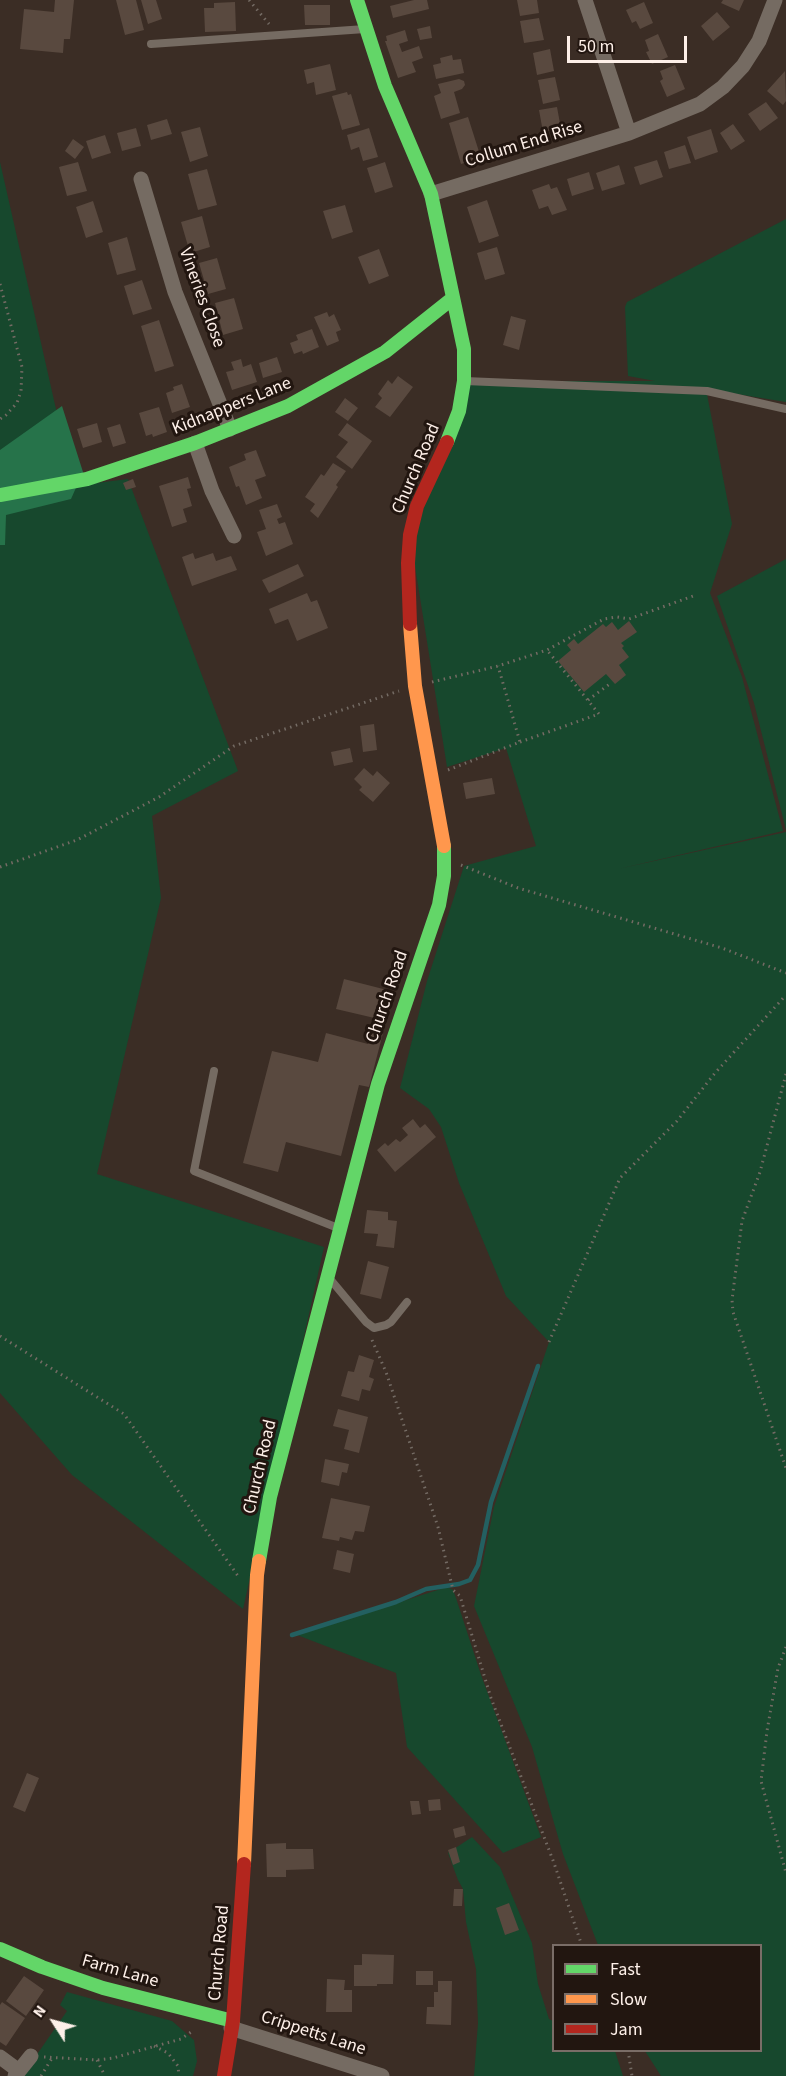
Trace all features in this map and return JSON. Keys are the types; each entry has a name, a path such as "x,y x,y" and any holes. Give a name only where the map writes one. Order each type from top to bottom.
{"street":[{"name":"Church Road","path":"224,2076 232,2025 244,1872 257,1575 270,1497 378,1084 439,905 444,876 444,846 415,686 407,581 410,535 417,506 454,425 464,381 464,349 431,194 385,86 357,0"},
{"path":"585,0 629,133"},
{"name":"Collum End Rise","path":"431,194 629,133 687,111 723,87 743,66 752,54 775,0"},
{"name":"Vineries Close","path":"141,179 175,292 230,429"},
{"name":"Kidnappers Lane","path":"0,495 87,479 195,443 288,406 385,352 453,298"},
{"path":"195,443 212,491 234,536"},
{"name":"Farm Lane","path":"0,1949 103,1988 202,2014 232,2025"},
{"name":"Crippetts Lane","path":"232,2025 382,2076"},
{"path":"0,2057 17,2073 31,2056"}],"lane":[{"path":"151,44 366,29"},
{"path":"464,381 707,391 786,409"},
{"path":"214,1071 194,1172 340,1228"},
{"path":"328,1275 374,1328 386,1325 399,1314 407,1302"}],"path":[{"path":"249,0 277,35"},
{"path":"0,284 22,367 21,391 17,403 6,416 0,419"},
{"path":"0,867 77,840 159,797 234,746 415,686 498,666 547,650 604,619 617,617 629,619 696,596"},
{"path":"431,776 599,714 547,650"},
{"path":"498,666 520,742"},
{"path":"588,700 611,683"},
{"path":"444,858 518,888 722,948 786,973"},
{"path":"549,1342 621,1178 677,1121 716,1073 786,995"},
{"path":"786,1074 760,1172 742,1221 732,1300 733,1312 786,1468"},
{"path":"368,1323 368,1330 386,1372 438,1527 452,1587 460,1596 491,1698 554,1863 581,1944"},
{"path":"0,1336 124,1414 237,1574"},
{"path":"786,1647 778,1668 761,1781 786,1873"},
{"path":"31,2056 97,2060 113,2058 181,2038 201,2025 202,2014"},
{"path":"154,2046 168,2053 178,2066 179,2076"},
{"path":"628,2052 632,2076"},
{"path":"41,2076 52,2058"},
{"path":"97,2060 105,2076"}],"green space":[{"path":"0,162 68,462 0,470"},
{"path":"786,219 786,402 706,389 732,524 710,593 742,677 783,831 618,869 786,832 786,2076 661,2076 646,2052 762,2052 762,1944 598,1944 563,1854 532,1747 474,1606 494,1507 549,1342 506,1296 459,1183 441,1127 429,1109 400,1088 427,981 464,866 536,846 506,748 447,767 410,535 464,381 655,381 628,376 625,307 627,302"},
{"path":"62,406 83,472 71,499 6,515 5,545 0,545 0,450"},
{"path":"128,479 238,771 152,816 161,898 97,1174 324,1247 243,1609 72,1475 0,1393 0,495"},
{"path":"786,559 786,830 754,703 717,596"},
{"path":"447,1587 453,1590 481,1675 541,1837 503,1853 407,1747 396,1673 297,1635"},
{"path":"472,1837 500,1867 532,1943 538,1984 549,2019 552,2020 552,2052 615,2052 623,2076 474,2076 478,2023 476,1969 466,1922 463,1889 448,1853"},
{"path":"67,1992 172,2021 194,2040 197,2061 193,2076 22,2076 67,2011 60,2005"}],"building":[{"path":"55,0 74,0 70,39 64,39 63,53 20,49 24,9 54,12"},
{"path":"116,0 136,0 144,30 125,35"},
{"path":"141,0 156,0 162,19 148,24"},
{"path":"414,0 427,0 429,9 393,18 390,6"},
{"path":"517,0 537,0 539,13 520,16"},
{"path":"723,0 744,0 739,11 721,3"},
{"path":"235,2 236,31 205,32 204,8 214,8 214,3"},
{"path":"644,2 653,23 640,29 636,21 632,23 626,10"},
{"path":"304,5 330,5 330,25 305,25"},
{"path":"717,12 730,27 713,41 701,26"},
{"path":"539,18 544,40 524,43 520,21"},
{"path":"430,26 432,38 420,40 417,29"},
{"path":"405,30 408,41 399,44 402,52 419,46 423,58 412,62 416,72 398,78 385,41 387,41 386,36"},
{"path":"658,34 668,57 652,64 646,52 649,51 645,40"},
{"path":"550,49 554,71 537,75 533,53"},
{"path":"452,55 453,60 461,59 464,73 436,79 433,65 441,63 440,58"},
{"path":"330,64 336,90 316,95 314,82 307,84 304,70"},
{"path":"675,65 685,89 667,97 660,81 663,79 660,71"},
{"path":"785,71 786,101 783,105 767,91"},
{"path":"555,77 560,100 543,104 538,80"},
{"path":"459,79 464,81 465,85 454,92 460,113 441,119 434,96 441,93 438,84"},
{"path":"347,92 348,95 351,94 360,125 342,130 332,96"},
{"path":"766,102 778,118 760,131 748,114"},
{"path":"557,107 561,129 543,132 539,110"},
{"path":"468,117 481,158 461,164 449,123"},
{"path":"167,119 172,134 151,140 147,125"},
{"path":"733,124 745,141 731,150 720,133"},
{"path":"200,127 208,156 190,162 181,132"},
{"path":"136,128 141,146 122,151 117,133"},
{"path":"369,128 378,157 363,161 359,147 351,150 347,135"},
{"path":"711,129 718,152 695,160 687,137"},
{"path":"105,135 111,153 92,159 86,141"},
{"path":"73,139 84,147 75,159 65,151"},
{"path":"685,145 691,163 669,169 664,152"},
{"path":"657,160 663,177 640,185 634,167"},
{"path":"78,162 87,191 67,196 59,167"},
{"path":"385,162 393,187 375,193 367,168"},
{"path":"619,165 625,184 602,191 596,173"},
{"path":"207,169 217,205 198,210 188,174"},
{"path":"589,172 594,189 572,196 567,179"},
{"path":"549,184 551,189 557,187 567,210 552,215 548,206 539,209 532,190"},
{"path":"487,200 499,236 479,243 467,207"},
{"path":"93,201 103,232 86,238 76,207"},
{"path":"345,205 353,232 332,239 323,211"},
{"path":"202,216 210,247 190,253 181,222"},
{"path":"127,237 136,270 117,275 108,243"},
{"path":"497,247 505,274 485,280 477,253"},
{"path":"379,249 389,276 369,284 358,257"},
{"path":"217,258 226,289 208,294 199,263"},
{"path":"142,280 152,309 133,315 124,286"},
{"path":"234,298 243,329 223,335 215,303"},
{"path":"327,312 329,317 334,314 341,330 336,332 339,341 327,346 314,317"},
{"path":"511,316 526,320 519,350 503,345"},
{"path":"159,320 174,366 155,372 141,326"},
{"path":"312,329 319,347 303,354 302,351 294,354 290,343 298,340 296,335"},
{"path":"277,357 282,372 263,378 259,363"},
{"path":"241,359 243,367 251,364 257,382 232,390 226,372 234,370 231,362"},
{"path":"398,376 413,387 390,417 375,407 382,398 378,394 388,380 392,384"},
{"path":"182,384 190,407 172,413 166,393"},
{"path":"345,398 358,408 348,421 335,412"},
{"path":"159,407 167,432 153,437 152,434 146,436 139,413"},
{"path":"97,423 102,442 83,448 77,429"},
{"path":"347,423 372,441 352,469 336,457 348,442 338,435"},
{"path":"120,424 126,443 113,447 107,428"},
{"path":"256,450 266,476 255,480 262,498 246,505 229,467 246,460 244,454"},
{"path":"333,463 346,471 318,518 310,511 315,504 305,497 321,474 324,476"},
{"path":"188,477 191,488 187,489 192,506 183,509 187,522 172,527 159,486"},
{"path":"133,479 136,487 126,490 123,483"},
{"path":"277,504 282,517 277,519 279,524 285,522 293,544 266,556 257,532 266,529 259,510"},
{"path":"193,553 195,559 213,553 216,561 231,556 237,570 192,586 182,557"},
{"path":"298,564 304,576 269,593 262,580"},
{"path":"307,593 311,602 317,600 328,628 297,641 288,619 275,624 269,609"},
{"path":"629,621 637,632 621,643 629,657 619,665 626,675 615,684 606,674 584,692 558,661 571,650 567,645 574,639 578,644 603,624 606,627 612,622 618,630"},
{"path":"374,724 377,750 363,752 360,726"},
{"path":"350,748 353,762 334,766 331,752"},
{"path":"364,768 373,776 377,771 390,783 373,802 359,790 362,787 354,779"},
{"path":"492,778 495,794 466,799 463,783"},
{"path":"344,979 391,991 383,1020 336,1009"},
{"path":"372,1030 383,1033 369,1087 359,1085 341,1156 286,1142 278,1172 243,1163 272,1051 318,1062 326,1033 368,1044"},
{"path":"413,1119 420,1128 425,1124 436,1137 395,1172 377,1150 385,1143 388,1146 396,1139 400,1142 408,1135 402,1128"},
{"path":"367,1210 388,1212 388,1220 397,1221 394,1248 376,1246 378,1234 364,1233"},
{"path":"368,1261 389,1267 381,1299 360,1294"},
{"path":"359,1355 374,1360 369,1377 374,1379 370,1391 362,1389 359,1401 341,1396 348,1371 354,1372"},
{"path":"338,1409 368,1417 359,1453 344,1449 349,1430 333,1426"},
{"path":"325,1459 349,1464 347,1473 342,1472 339,1486 321,1482"},
{"path":"331,1498 370,1506 364,1532 355,1531 352,1540 340,1537 339,1541 322,1538"},
{"path":"337,1550 354,1554 350,1573 333,1569"},
{"path":"27,1773 39,1778 25,1812 13,1807"},
{"path":"440,1799 441,1810 429,1811 428,1800"},
{"path":"410,1801 419,1801 421,1814 412,1815"},
{"path":"464,1826 466,1835 455,1838 453,1829"},
{"path":"286,1843 286,1849 313,1849 314,1869 286,1870 286,1877 267,1877 266,1844"},
{"path":"456,1847 460,1862 453,1865 448,1850"},
{"path":"454,1889 463,1889 462,1906 453,1906"},
{"path":"509,1903 519,1930 505,1935 496,1908"},
{"path":"362,1954 394,1955 393,1984 354,1986 354,1965 362,1965"},
{"path":"416,1971 433,1971 433,1985 416,1985"},
{"path":"24,1976 44,1990 26,2016 6,2001"},
{"path":"327,1979 345,1980 344,1990 352,1990 352,2012 326,2012"},
{"path":"438,1981 452,1981 451,2025 426,2024 427,2007 434,2007 434,1992 438,1992"},
{"path":"2,2002 25,2018 6,2046 0,2042 0,2005"}],"waterway":[{"path":"292,1635 396,1602 426,1589 470,1580 478,1565 491,1502 538,1366"}],"traffic: fast":[{"path":"357,0 385,86 431,194 464,349 464,381 459,411 447,442"},
{"path":"0,495 87,479 195,443 288,406 385,352 453,298"},
{"path":"259,1561 270,1497 378,1084 439,905 444,876 444,846"},
{"path":"0,1949 42,1967 103,1988 233,2021"}],"traffic: slow":[{"path":"410,624 415,686 444,846"},
{"path":"244,1864 259,1561"}],"traffic: jam":[{"path":"410,624 408,563 410,535 417,506 447,442"},
{"path":"224,2076 233,2021 244,1864"}]}
